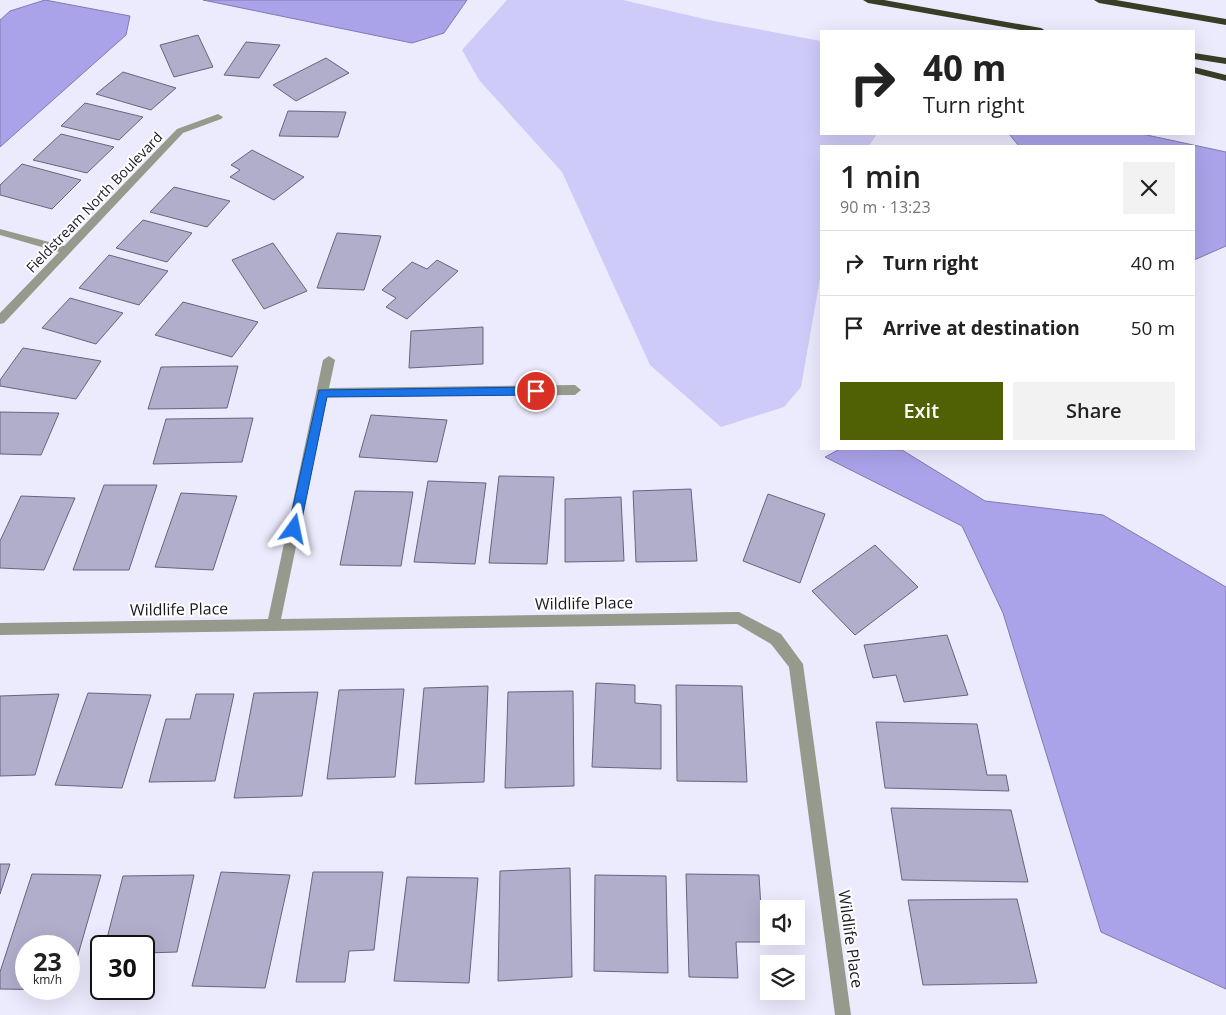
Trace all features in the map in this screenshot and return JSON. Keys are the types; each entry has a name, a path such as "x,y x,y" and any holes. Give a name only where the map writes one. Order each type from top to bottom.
{"highway":[{"path":"868,0 1035,30"},
{"path":"1099,0 1226,22"},
{"path":"1195,56 1226,61"},
{"path":"1195,70 1226,78"}],"street":[{"name":"Fieldstream North Boulevard","path":"0,320 180,131 218,117"},
{"path":"0,232 66,250"},
{"path":"273,626 330,360"},
{"path":"323,393 575,390"},
{"name":"Wildlife Place","path":"0,629 739,618 776,639 796,664 843,1015"}],"shaded area":[{"path":"45,0 130,16 126,35 0,147 0,20 10,11"},
{"path":"203,0 467,0 444,33 412,43"},
{"path":"507,0 623,0 709,20 820,41 820,135 876,135 870,145 820,145 820,279 801,387 784,407 721,427 650,365 562,172 479,80 462,50"},
{"path":"1010,135 1147,135 1193,145 1018,145"},
{"path":"1195,145 1226,152 1226,246 1195,260"},
{"path":"838,450 902,450 985,501 1103,515 1226,587 1226,989 1101,932 1003,613 962,526 825,457"}],"building":[{"path":"198,35 213,67 174,77 160,45"},
{"path":"246,42 280,45 259,78 224,75"},
{"path":"326,58 349,73 296,101 273,85"},
{"path":"123,72 176,88 151,110 96,94"},
{"path":"85,103 143,117 119,140 61,126"},
{"path":"288,111 346,112 338,137 279,136"},
{"path":"61,134 114,147 87,173 33,160"},
{"path":"252,150 304,177 274,200 230,177 240,170 231,165"},
{"path":"22,164 81,180 52,209 0,195 0,185"},
{"path":"174,187 230,201 207,227 150,212"},
{"path":"143,220 192,233 167,262 116,248"},
{"path":"337,233 381,236 364,290 317,288"},
{"path":"273,243 307,291 264,309 232,260"},
{"path":"109,255 168,271 139,305 79,288"},
{"path":"437,260 458,271 407,319 386,307 396,298 382,290 412,262 427,269"},
{"path":"70,298 123,313 96,344 42,328"},
{"path":"183,302 258,322 232,357 155,335"},
{"path":"483,327 483,364 409,368 411,331"},
{"path":"23,348 101,361 76,399 0,386 0,380"},
{"path":"238,366 227,408 148,409 161,367"},
{"path":"0,412 59,413 41,455 0,454"},
{"path":"371,415 447,420 437,462 359,457"},
{"path":"253,418 242,462 153,464 166,419"},
{"path":"499,476 554,477 547,564 489,563"},
{"path":"428,481 486,483 475,564 414,562"},
{"path":"104,485 157,485 129,570 73,570"},
{"path":"691,489 697,561 636,562 633,491"},
{"path":"355,491 413,492 401,566 340,565"},
{"path":"181,493 237,496 213,570 155,567"},
{"path":"768,494 825,514 800,583 743,561"},
{"path":"21,496 75,498 44,570 0,568 0,541"},
{"path":"621,497 624,561 565,562 565,499"},
{"path":"875,545 918,587 855,635 812,591"},
{"path":"947,635 968,695 904,702 896,675 873,678 864,645"},
{"path":"596,683 635,685 635,703 661,705 661,769 592,767"},
{"path":"676,685 742,686 747,782 677,781"},
{"path":"488,686 484,782 415,784 424,688"},
{"path":"404,689 395,777 327,779 339,690"},
{"path":"573,691 574,786 505,788 508,692"},
{"path":"318,692 302,796 234,798 254,693"},
{"path":"88,693 151,695 122,788 55,785"},
{"path":"59,694 35,775 0,776 0,696"},
{"path":"196,694 234,694 215,781 149,782 166,719 190,719"},
{"path":"876,722 977,724 987,775 1006,775 1009,791 885,788"},
{"path":"891,808 1011,810 1028,882 902,880"},
{"path":"0,864 10,864 0,894"},
{"path":"570,868 572,977 498,981 500,871"},
{"path":"221,872 290,875 265,988 192,986"},
{"path":"313,872 383,872 374,950 349,951 345,982 296,982"},
{"path":"32,874 101,875 80,948 80,935 15,935 15,989 0,989 0,972"},
{"path":"686,874 759,875 760,942 736,942 738,978 689,977"},
{"path":"194,875 177,952 155,953 155,935 108,935 123,876"},
{"path":"595,875 666,876 668,973 594,971"},
{"path":"407,877 478,878 469,983 394,981"},
{"path":"1017,899 1037,983 923,985 908,900"}],"route":[{"path":"294,529 323,393 536,391"}]}
